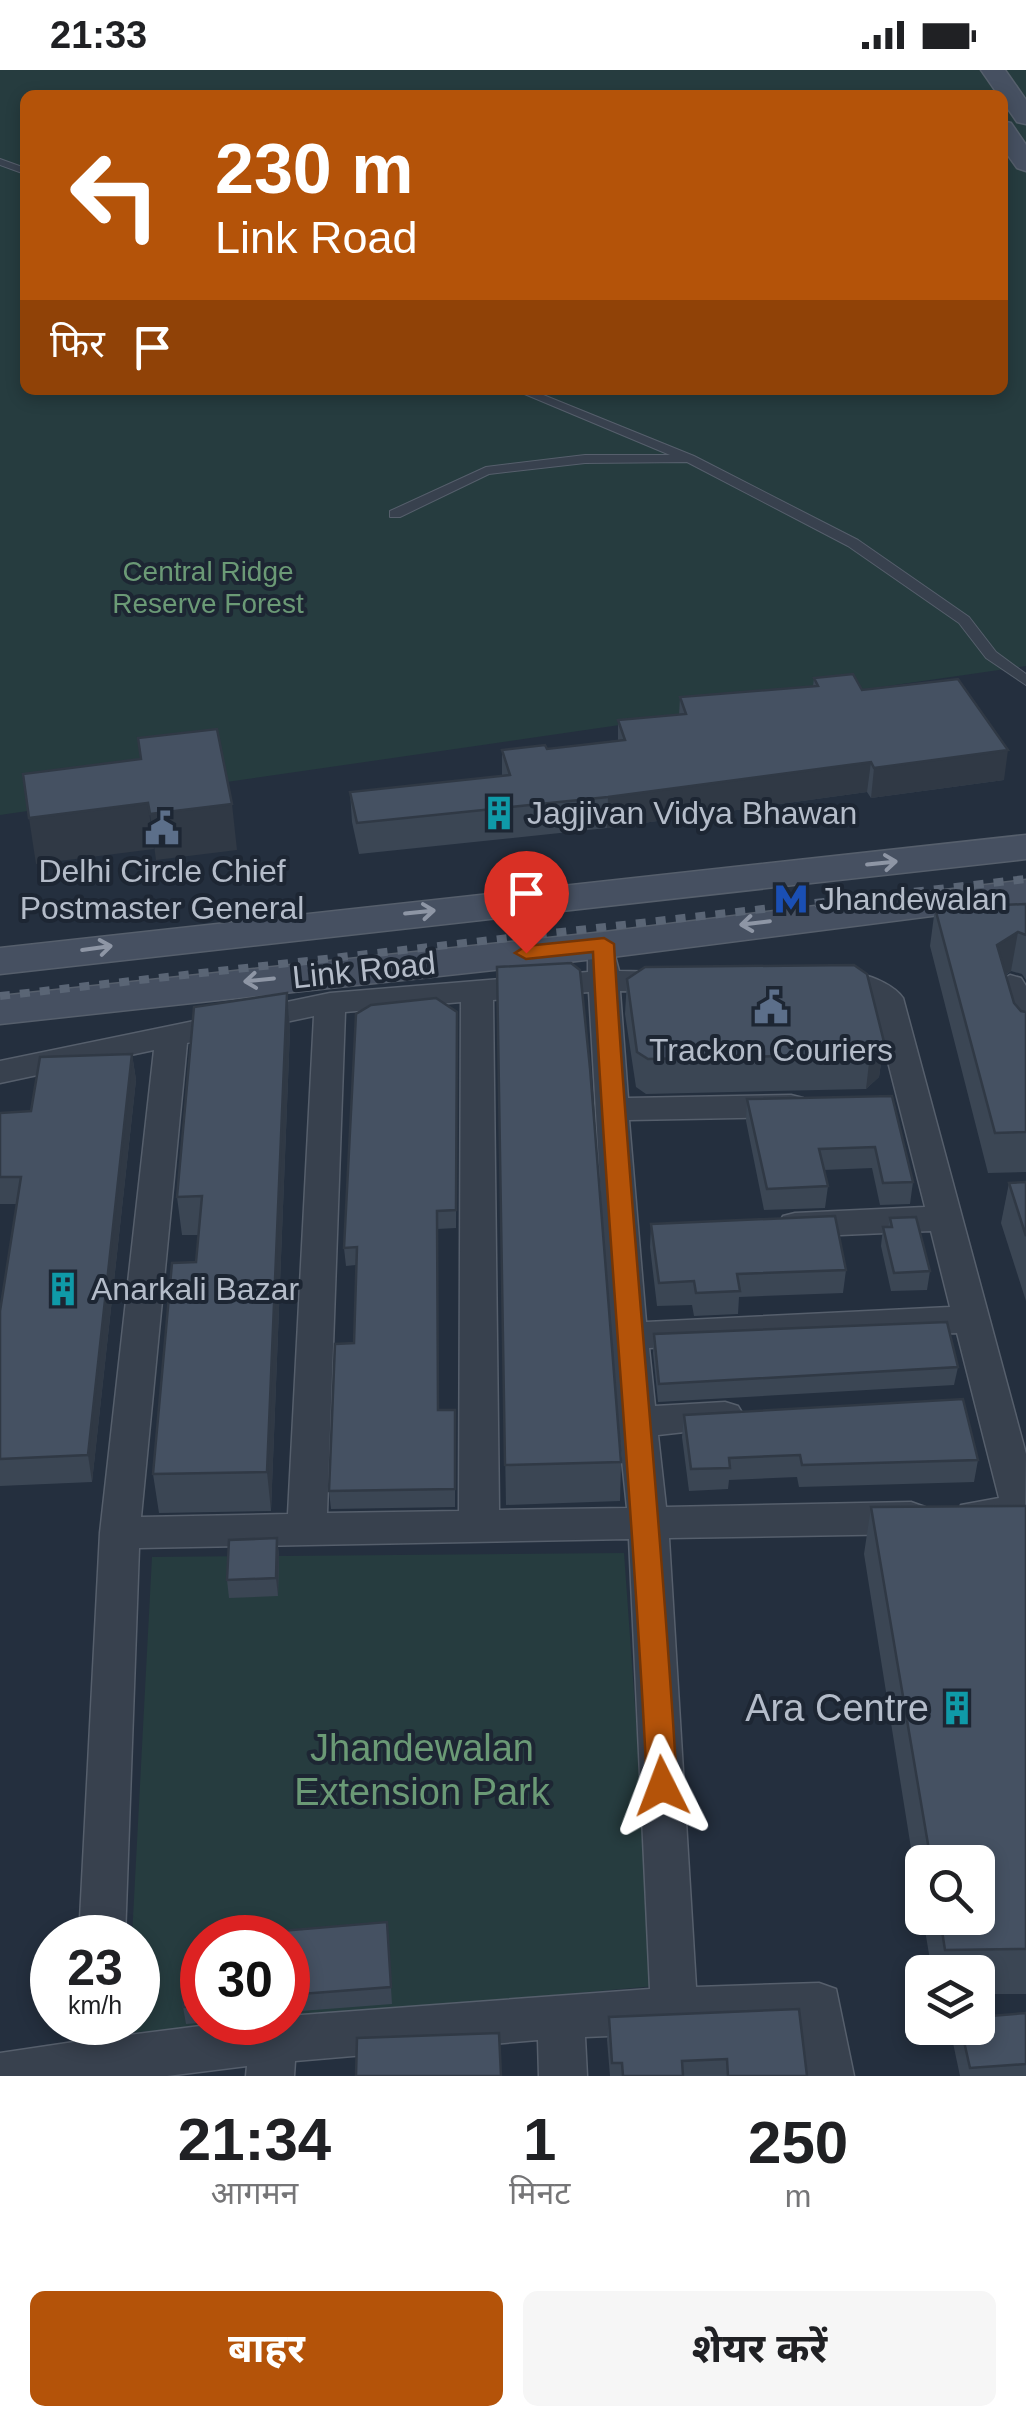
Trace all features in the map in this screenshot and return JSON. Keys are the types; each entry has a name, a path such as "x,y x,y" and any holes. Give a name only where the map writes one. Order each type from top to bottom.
{"main road":[{"path":"1008,137 1026,163"},
{"name":"Link Road","path":"0,961 1026,847"},
{"name":"Link Road","path":"0,1010 603,963 1026,892"}],"street":[{"path":"0,1072 330,1003 477,993 603,963 697,982"},
{"path":"603,963 627,1336 648,1526 674,2008"},
{"path":"120,1533 307,1527 648,1526 1011,1512 1019,1500 996,1401 882,992 866,984 791,983"},
{"path":"1010,985 1026,1040"},
{"path":"477,993 479,1526"},
{"path":"307,1527 330,1003"},
{"path":"103,1915 120,1533 172,1034"},
{"path":"877,1104 915,1103"},
{"path":"610,1109 820,1105"},
{"path":"753,1227 945,1218"},
{"path":"619,1233 657,1231"},
{"path":"627,1336 972,1319"},
{"path":"958,1403 996,1401"},
{"path":"635,1422 768,1414"},
{"path":"130,2045 271,2058 560,2015 820,2005 830,2076"},
{"path":"560,2015 563,2076"},
{"path":"0,2076 88,2045"}],"lane":[{"path":"533,395 690,460 795,510 885,563 964,620 991,655 1026,681"},
{"path":"395,514 486,472 585,459 690,460"}],"green space":[{"name":"Central Ridge Reserve Forest","path":"0,70 1026,70 1026,666 0,815"},
{"name":"Jhandewalan Extension Park","path":"624,1553 655,1986 310,2017 310,1915 180,1915 180,2029 160,2030 160,1915 133,1915 152,1557"}],"building":[{"path":"853,674 862,690 958,679 1008,750 874,768 871,762 608,797 357,823 350,792 510,775 502,750 625,740 618,720 686,714 680,697 818,686 814,678"},
{"path":"217,729 232,804 150,814 148,803 29,818 23,774 141,759 138,738"},
{"path":"1026,904 1026,935 1018,932 997,945 1014,1003 1026,1012 1026,1132 995,1133 935,908"},
{"path":"571,963 580,970 590,1068 621,1462 505,1465 497,967"},
{"path":"854,965 867,974 884,1042 870,1054 648,1059 637,1052 627,979 645,967"},
{"path":"287,993 267,1472 153,1474 172,1263 196,1262 202,1196 177,1197 194,1007"},
{"path":"436,998 457,1012 456,1210 437,1211 438,1410 455,1410 455,1489 329,1491 335,1344 354,1343 357,1247 344,1248 356,1014 371,1005"},
{"name":"Anarkali Bazar","path":"132,1054 88,1455 0,1459 0,1311 21,1177 0,1177 0,1113 31,1111 40,1057"},
{"path":"892,1096 913,1182 883,1183 875,1147 819,1149 828,1186 767,1189 747,1099"},
{"path":"1026,1182 1026,1236 1009,1183"},
{"path":"835,1216 846,1270 737,1274 740,1291 696,1293 694,1281 659,1283 651,1224"},
{"path":"916,1217 930,1271 894,1273 883,1227 892,1227 890,1218"},
{"path":"947,1322 958,1367 659,1384 654,1334"},
{"path":"963,1399 978,1460 802,1465 800,1455 729,1458 730,1468 691,1469 684,1415"},
{"name":"Ara Centre","path":"1026,1506 1026,1949 945,1950 943,1935 995,1935 995,1845 928,1845 871,1507"},
{"path":"277,1538 276,1578 227,1580 229,1540"},
{"path":"387,1922 391,1987 310,1993 310,1928"},
{"path":"799,2009 807,2076 728,2076 727,2059 682,2061 683,2076 623,2076 622,2063 612,2063 609,2017"},
{"path":"1026,2013 1026,2064 970,2068 965,2045 995,2045 995,2016"},
{"path":"499,2033 501,2076 356,2076 357,2038"}],"railway":[{"path":"0,996 1026,879"}],"place":[{"name":"Jagjivan Vidya Bhawan","path":"499,813"},
{"name":"Delhi Circle Chief Postmaster General","path":"162,828"},
{"name":"Jhandewalan","path":"791,899"},
{"name":"Trackon Couriers","path":"771,1007"},
{"name":"Anarkali Bazar","path":"63,1289"},
{"name":"Ara Centre","path":"957,1708"}],"route":[{"path":"526,953 604,944 616,1202 648,1526 662,1786"}]}
